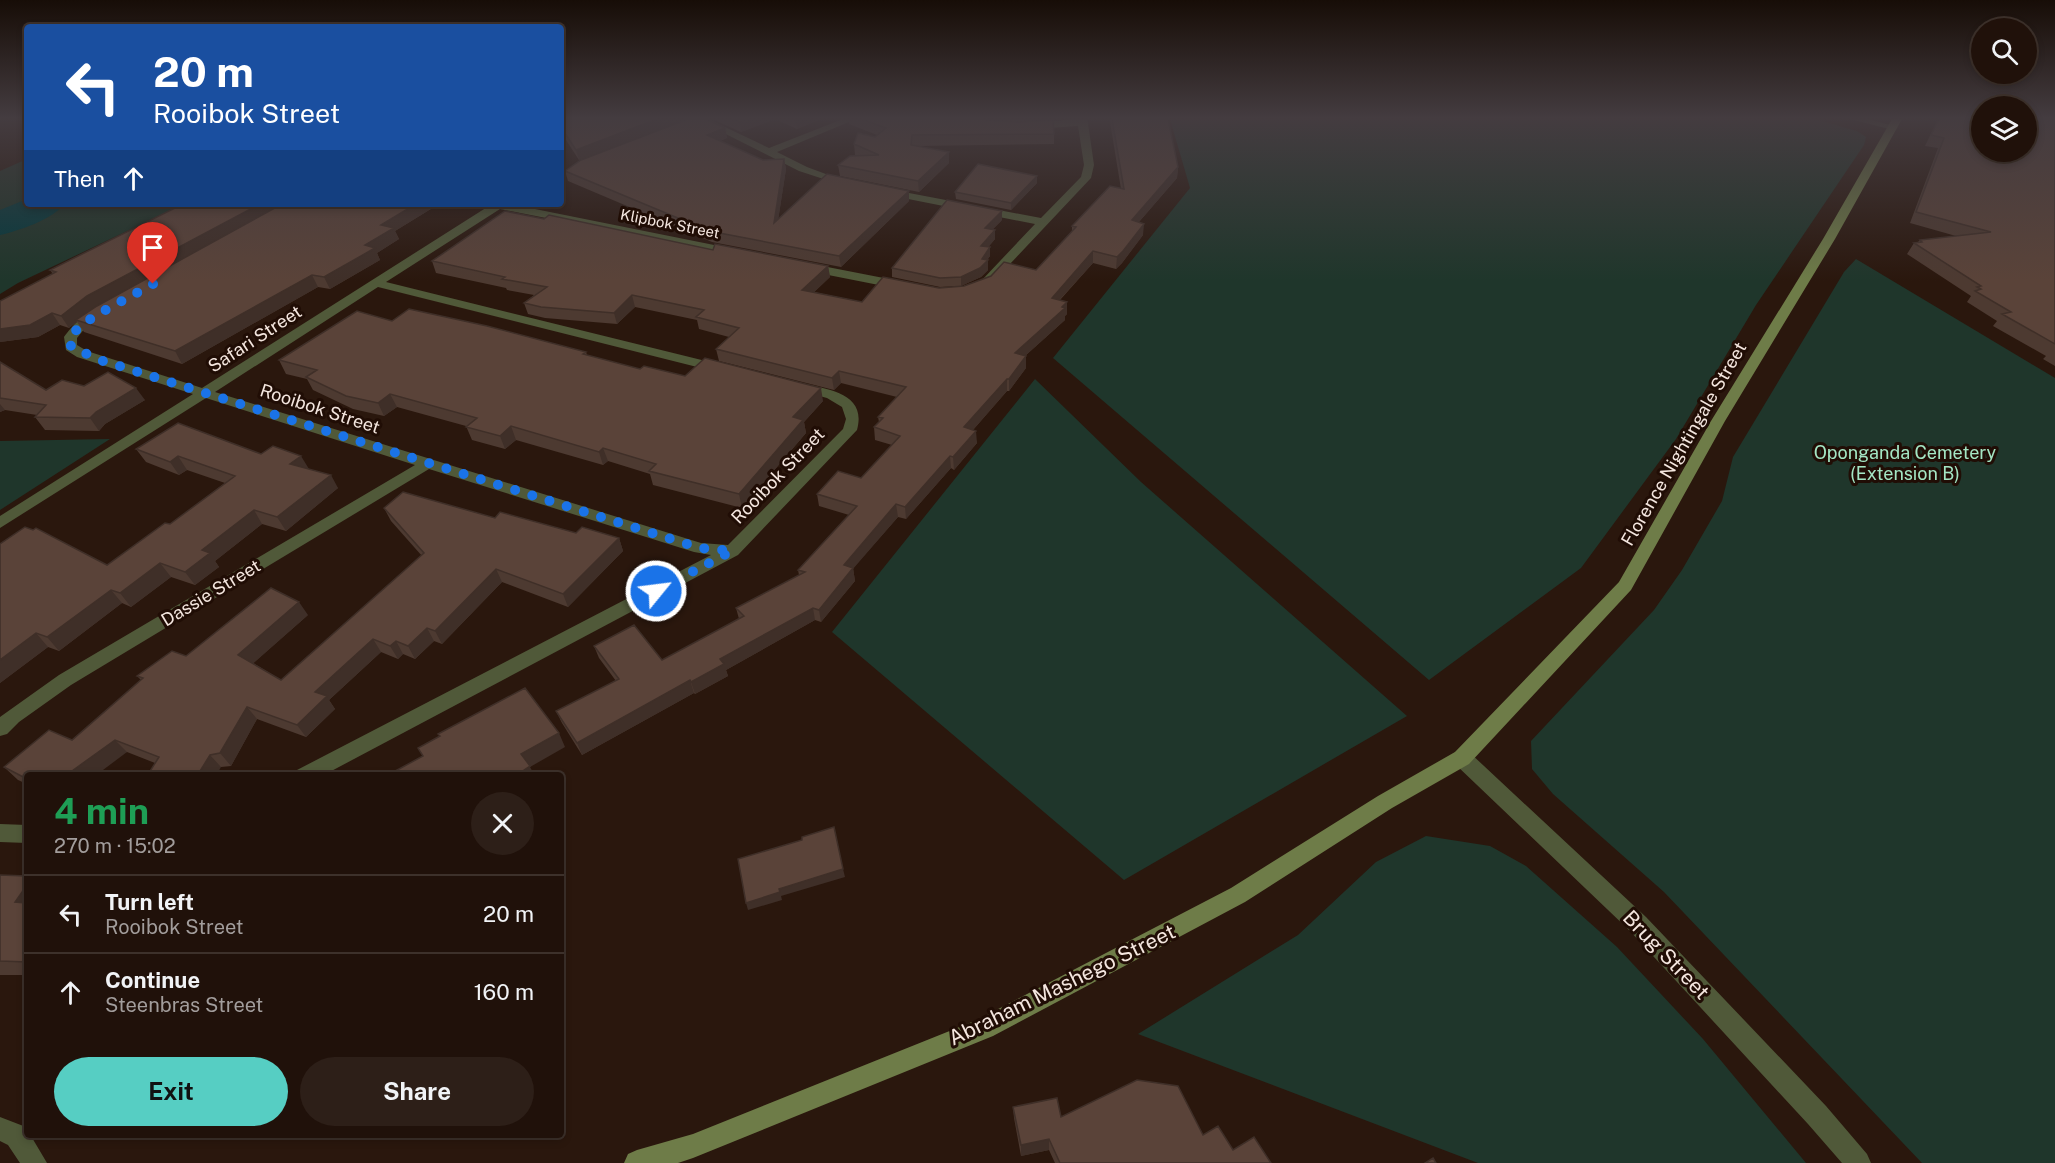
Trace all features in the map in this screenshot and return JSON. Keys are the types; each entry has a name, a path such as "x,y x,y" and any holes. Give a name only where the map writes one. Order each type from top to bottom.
{"main road":[{"name":"Florence Nightingale Street","path":"1462,758 1625,586 1718,421 1866,173"},
{"name":"Abraham Mashego Street","path":"637,1163 693,1146 985,1028 1238,895 1385,802 1462,758"}],"street":[{"path":"815,173 839,182 1042,222"},
{"path":"979,287 1088,173"},
{"name":"Safari Street","path":"0,524 496,207"},
{"name":"Klipbok Street","path":"509,207 742,254"},
{"path":"800,265 917,289"},
{"path":"375,283 738,373"},
{"name":"Rooibok Street","path":"109,308 81,325 70,337 71,347 103,361 700,548 732,551 850,430 855,418 854,410 844,400 791,385"},
{"name":"Dassie Street","path":"0,729 12,717 65,680 427,464"},
{"path":"312,772 732,551"},
{"name":"Brug Street","path":"1462,758 1638,924 1817,1115 1858,1163"},
{"path":"0,833 24,834"},
{"path":"0,1129 17,1136 34,1163"}],"green space":[{"path":"0,173 24,173 24,207 178,207 18,283 0,294"},
{"path":"1186,173 1845,173 1756,305 1676,439 1581,568 1429,680 1053,358 1190,188"},
{"name":"Oponganda Cemetery (Extension B)","path":"1856,259 2055,378 2055,1163 1922,1163 1664,892 1553,794 1532,769 1531,741 1654,610 1682,570 1722,501 1733,457 1844,272"},
{"path":"1035,379 1141,482 1407,716 1124,880 832,632"},
{"path":"110,439 0,510 0,441"},
{"path":"1426,836 1490,846 1526,866 1617,947 1703,1039 1806,1163 1478,1163 1138,1034 1298,935 1376,862"}],"building":[{"path":"570,173 782,173 774,223 827,174 909,191 839,256 709,231"},
{"path":"879,173 926,173 918,181"},
{"path":"970,173 1024,173 1037,176 1011,203 955,192"},
{"path":"1121,173 1173,173 1132,220 1144,224 1123,251 1117,257 1093,251 1052,298 1067,302 1062,307 1065,308 1015,353 1026,356 1009,379 964,427 976,431 953,457 950,456 905,507 896,504 844,565 853,568 819,610 813,608 720,659 724,664 691,682 690,680 577,743 556,711 619,679 594,646 634,625 662,660 744,616 736,608 805,572 798,570 857,506 817,494 838,471 861,478 900,436 874,427 883,418 878,417 906,387 839,371 832,378 716,349 739,328 696,317 704,310 632,295 614,313 541,307 524,303 547,287 502,279 505,277 432,261 505,211 544,219 549,215 713,250 715,244 828,266 802,290 862,302 883,277 939,288 964,286 991,276 1004,262 1036,270 1076,227 1072,226 1110,186 1124,189"},
{"path":"1931,173 2055,173 2055,344 2002,314 2011,312 1975,291 1981,289 1977,287 1981,286 1914,243 1922,242 1920,240 1991,232 1916,212"},
{"path":"947,200 1002,211 985,228 995,230 981,246 990,247 982,259 988,260 980,268 961,277 940,278 892,268"},
{"path":"177,207 254,207 87,296 61,316 52,313 30,325 0,329 0,301 56,272 50,270"},
{"path":"277,207 411,207 381,225 394,228 365,245 375,248 324,277 312,275 175,351 76,320 97,306"},
{"path":"409,309 487,326 640,369 644,366 685,376 705,358 821,388 793,417 803,420 739,494 649,471 656,464 603,448 599,452 511,426 500,436 466,427 477,418 390,394 378,403 346,396 306,377 317,370 279,360 357,311 392,321"},
{"path":"0,362 46,390 62,380 84,386 108,372 136,388 90,418 35,417 46,405 0,398"},
{"path":"178,423 261,454 273,446 301,456 290,464 331,475 277,517 254,510 202,550 210,553 185,572 160,563 120,593 111,590 47,637 36,633 0,660 0,544 25,527 33,530 36,528 107,565 165,523 170,524 235,476 178,456 170,462 136,449"},
{"path":"403,492 495,518 500,512 576,533 582,527 619,538 563,594 496,569 435,631 427,628 408,646 396,641 390,646 373,639 315,692 327,696 297,725 247,707 220,753 210,755 199,772 150,772 159,757 115,740 71,772 24,772 24,777 4,767 49,730 72,740 143,678 137,676 172,651 186,656 271,588 299,602 238,655 281,680 424,553 384,508"},
{"path":"525,688 559,733 521,754 530,766 521,772 393,772 423,756 418,748 440,736 438,734"},
{"path":"834,827 843,869 779,889 780,892 746,903 738,859 802,840 802,837"},
{"path":"0,875 24,876 24,889 15,902 24,903 24,962 0,961"},
{"path":"1137,1080 1178,1086 1203,1135 1218,1126 1233,1150 1254,1137 1271,1163 1060,1163 1049,1139 1021,1145 1013,1107 1057,1098 1061,1117"},
{"path":"1433,1158 1436,1163 1425,1163"}],"waterway":[{"path":"0,224 39,207"}],"route":[{"path":"153,284 81,325 70,337 71,347 82,354 103,361 450,471 700,548 732,551 656,591"}]}
